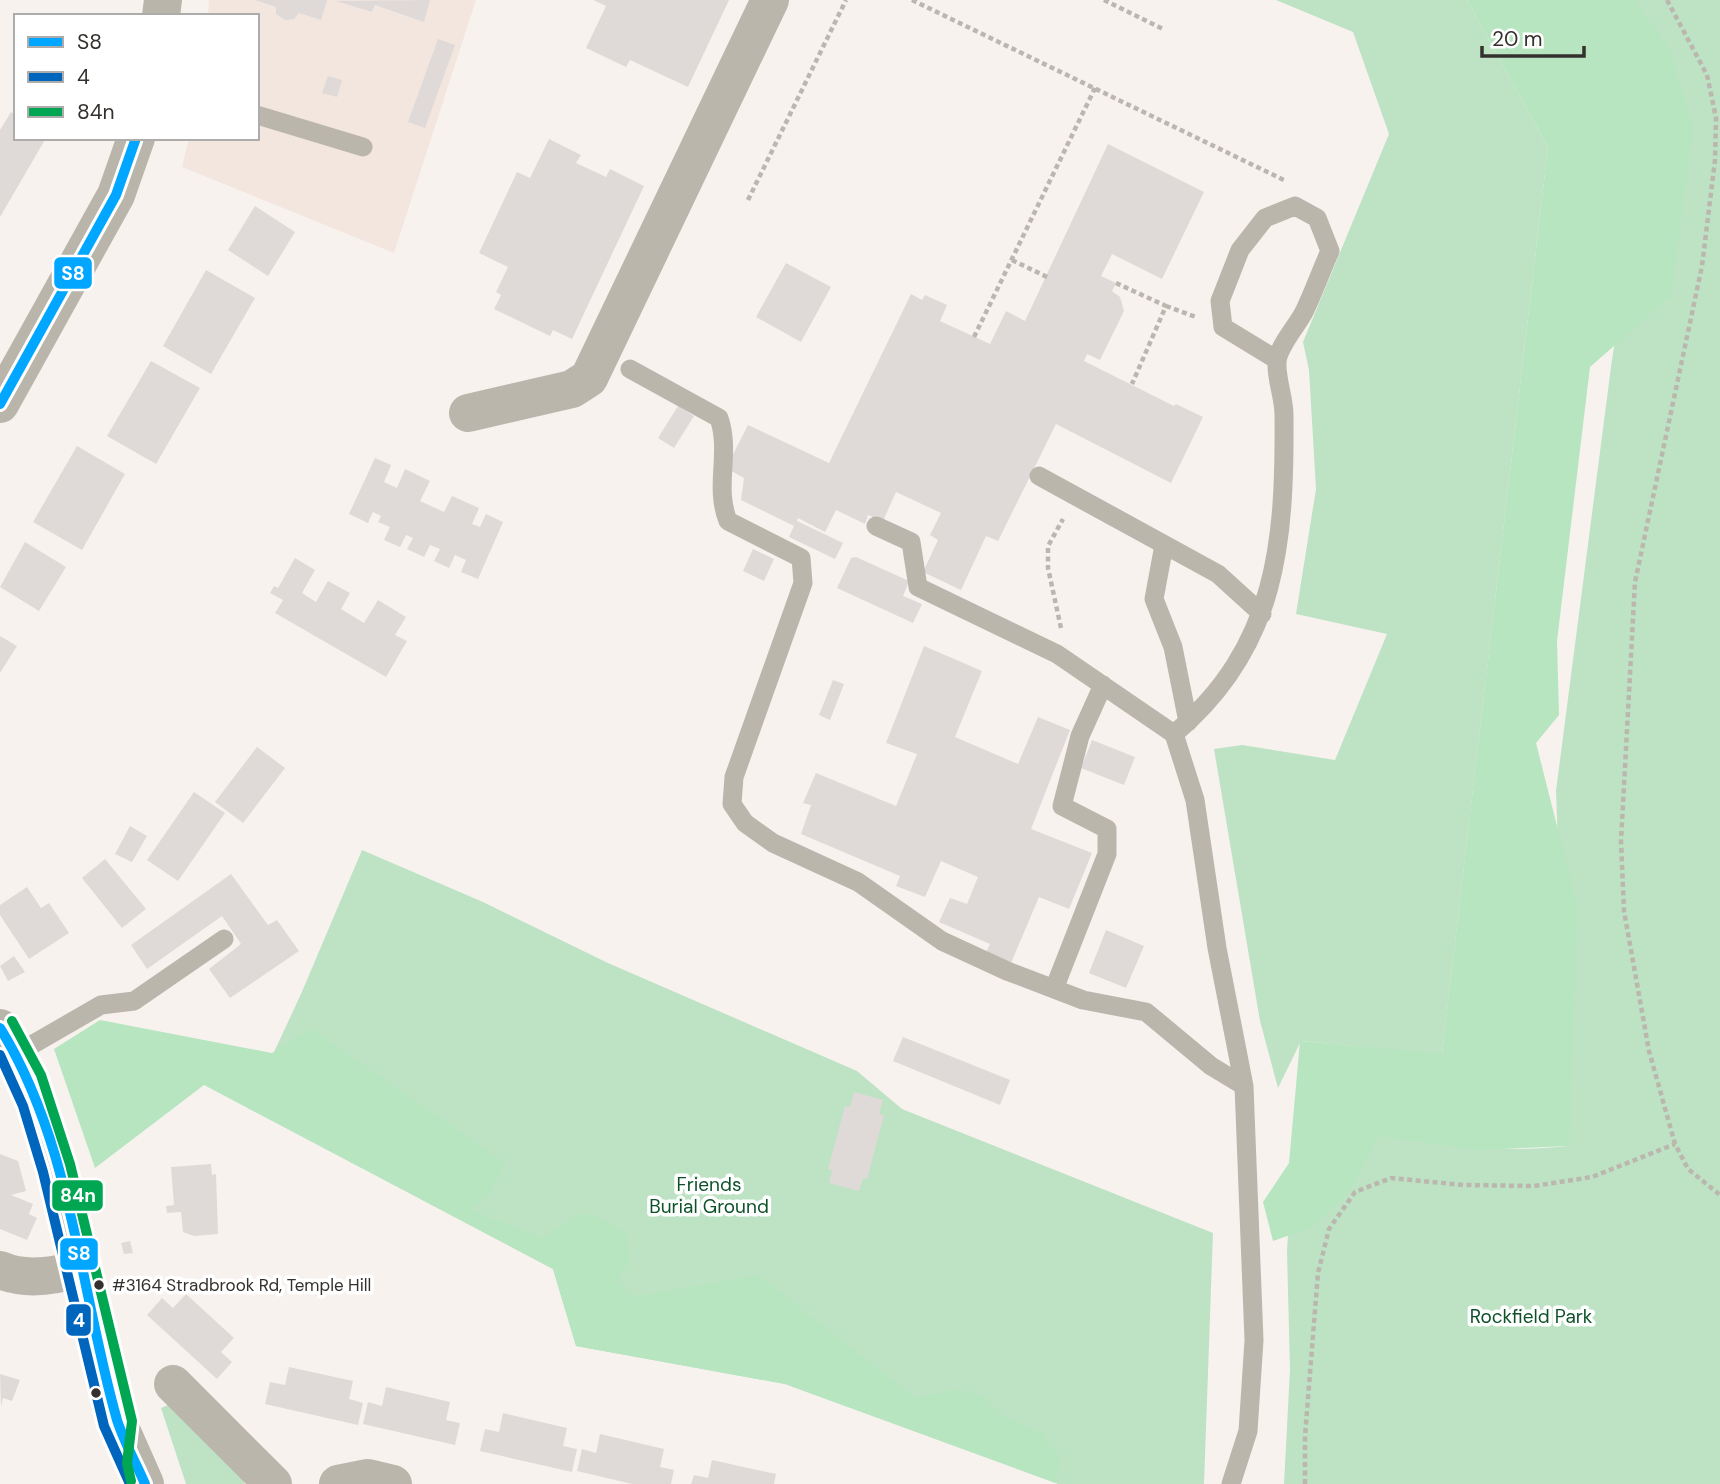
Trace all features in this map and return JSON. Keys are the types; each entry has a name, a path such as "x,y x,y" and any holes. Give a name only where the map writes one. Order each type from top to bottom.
{"main road":[{"path":"0,404 116,195 135,140"},
{"path":"8,1041 36,1101 57,1168 118,1423 145,1484"},
{"path":"117,1484 113,1463 118,1423"}],"street":[{"path":"468,413 572,389 589,378 770,0"},
{"path":"0,1270 37,1276 64,1274 81,1268"},
{"path":"173,1384 273,1484"},
{"path":"338,1484 368,1478 393,1484"}],"lane":[{"path":"259,116 363,146"},
{"path":"1181,728 1230,674 1262,614 1280,547 1284,482 1284,409 1277,360 1304,312 1330,251 1317,218 1294,206 1265,218 1257,228 1240,250 1220,301 1223,327 1277,360"},
{"path":"630,369 719,418 725,450 720,503 728,521 801,558 803,583 734,777 732,804 745,823 773,843 858,882 942,941 1083,1000 1146,1012 1211,1066 1244,1086"},
{"path":"1039,477 1218,574 1262,614"},
{"path":"876,526 911,542 918,587 1057,654 1103,685 1181,728"},
{"path":"1164,545 1154,598 1173,647 1181,728 1195,800 1217,948 1244,1086 1254,1340 1248,1431 1231,1484"},
{"path":"1054,989 1107,854 1107,829 1062,806 1080,736 1103,685"},
{"path":"8,1041 102,1005 134,1001 224,939"}],"path":[{"path":"748,200 846,0"},
{"path":"912,0 1292,183"},
{"path":"1104,0 1163,29"},
{"path":"1667,0 1707,75 1716,118 1715,160 1702,266 1635,582 1625,713 1621,841 1625,911 1648,1051 1675,1144 1688,1169 1720,1195"},
{"path":"974,337 1096,88"},
{"path":"1012,260 1047,277"},
{"path":"1116,283 1166,306 1132,384"},
{"path":"1057,654 1063,639 1048,568 1048,546 1076,497"},
{"path":"1305,1484 1305,1436 1318,1273 1329,1229 1355,1192 1391,1178 1463,1185 1546,1185 1592,1177 1675,1144"}],"shaded area":[{"path":"209,0 476,0 394,253 182,167 189,140 259,140 259,14 208,14"}],"green space":[{"path":"1276,0 1467,0 1548,147 1442,1055 1301,1041 1278,1088 1260,1021 1214,749 1242,745 1335,760 1387,634 1296,614 1316,489 1309,370 1303,342 1389,134 1353,32"},
{"path":"1467,0 1634,0 1669,47 1693,127 1671,296 1590,367 1557,641 1559,715 1536,743 1577,905 1569,1146 1477,1150 1379,1136 1347,1195 1310,1228 1273,1241 1263,1202 1289,1163 1300,1041 1442,1054 1548,147"},
{"name":"Rockfield Park","path":"1560,0 1720,0 1720,1484 1284,1484 1290,1369 1287,1252 1294,1117 1430,1143 1499,1148 1569,1146 1556,791 1611,367 1644,142"},
{"name":"Friends Burial Ground","path":"362,850 483,902 608,963 857,1071 902,1109 1213,1233 1204,1484 1058,1484 785,1384 576,1346 553,1269 248,1108 301,994"},
{"path":"100,1020 272,1053 311,1029 505,1163 493,1188 470,1210 543,1238 583,1214 611,1224 626,1233 630,1264 616,1281 632,1297 758,1275 915,1398 958,1389 985,1398 999,1415 1041,1432 1060,1456 1056,1483 785,1384 576,1346 553,1269 204,1085 95,1168 54,1049"},
{"path":"170,1404 245,1484 186,1484 161,1408"}],"building":[{"path":"255,0 327,0 321,20 299,13 294,19 285,20 276,14 276,7"},
{"path":"430,0 424,22 375,5 372,12 336,1"},
{"path":"593,0 729,0 688,87 630,60 626,67 586,48 606,6"},
{"path":"438,39 455,45 425,128 408,122"},
{"path":"328,76 342,80 337,97 322,93"},
{"path":"11,112 14,114 14,140 45,140 0,217 0,130"},
{"path":"549,139 581,155 576,163 606,177 610,169 644,186 572,339 553,330 550,336 494,309 501,295 496,292 508,267 479,253 517,172 530,178"},
{"path":"1108,144 1204,192 1162,279 1112,254 1101,276 1116,283 1112,291 1120,297 1124,311 1100,360 1087,354 1084,361 1174,406 1176,404 1203,417 1171,483 1056,424 998,541 986,536 961,590 923,572 938,540 930,535 941,513 896,492 883,521 868,515 865,524 836,510 825,532 798,518 797,521 843,543 835,559 789,537 794,526 741,500 744,478 726,468 748,425 829,463 911,294 922,300 925,295 947,305 940,321 990,344 1006,311 1025,321"},
{"path":"255,206 295,232 268,276 228,250"},
{"path":"786,263 831,287 801,342 756,317"},
{"path":"206,270 255,298 211,374 163,346"},
{"path":"151,361 200,388 156,464 107,436"},
{"path":"678,406 694,416 674,448 658,438"},
{"path":"77,446 125,474 82,550 33,522"},
{"path":"375,458 391,465 384,482 397,488 405,469 430,481 420,501 444,512 452,496 479,508 472,524 480,527 486,514 503,522 478,579 461,572 466,560 455,555 449,568 434,561 440,549 430,545 424,557 407,549 413,538 406,535 400,547 384,540 390,527 378,522 381,516 373,512 368,523 349,514"},
{"path":"25,542 66,567 39,611 0,587"},
{"path":"753,549 774,559 764,581 743,571"},
{"path":"856,557 909,581 903,596 922,604 913,623 837,588 851,558"},
{"path":"295,558 315,570 302,593 316,602 328,581 350,593 341,609 364,623 378,600 406,617 395,635 407,641 386,677 275,613 283,600 270,593 274,586 278,588"},
{"path":"0,636 17,646 0,673"},
{"path":"924,646 982,671 955,737 1018,764 1038,717 1070,730 1031,829 1092,853 1069,909 1039,897 1011,963 986,952 990,944 939,922 950,898 967,904 978,877 941,861 925,897 896,886 900,876 801,834 811,805 803,803 816,773 896,806 917,754 886,743"},
{"path":"833,680 844,684 830,720 819,715"},
{"path":"1092,740 1135,757 1124,785 1081,768"},
{"path":"257,747 285,768 243,823 215,802"},
{"path":"194,792 225,813 178,881 147,860"},
{"path":"130,826 147,836 132,862 115,854"},
{"path":"105,859 146,909 122,928 82,878"},
{"path":"231,874 268,925 277,920 299,951 230,998 209,969 241,944 222,916 147,969 131,945"},
{"path":"27,887 41,908 49,903 69,933 29,959 0,915 0,905"},
{"path":"1106,930 1144,946 1126,988 1089,973"},
{"path":"14,956 25,972 8,981 0,966"},
{"path":"903,1037 1010,1080 1000,1105 893,1061"},
{"path":"854,1092 883,1100 879,1114 884,1115 867,1179 863,1178 859,1191 829,1183 832,1170 828,1169 845,1106 850,1107"},
{"path":"0,1154 18,1161 26,1191 11,1195 33,1204 29,1214 37,1218 27,1240 0,1229"},
{"path":"211,1164 212,1175 216,1174 218,1234 194,1236 183,1232 181,1212 167,1213 166,1206 174,1205 171,1167"},
{"path":"130,1241 133,1253 124,1254 121,1243"},
{"path":"186,1294 234,1338 221,1352 232,1362 217,1379 147,1315 162,1298 173,1308"},
{"path":"289,1367 353,1381 349,1399 363,1403 358,1425 265,1404 270,1382 285,1385"},
{"path":"0,1374 20,1380 12,1401 3,1398 1,1406"},
{"path":"386,1387 450,1402 446,1420 460,1423 455,1445 363,1424 368,1402 382,1406"},
{"path":"503,1413 567,1428 563,1446 577,1449 572,1472 480,1451 485,1429 499,1432"},
{"path":"600,1434 664,1449 660,1467 674,1470 671,1484 632,1484 577,1471 582,1449 596,1453"},
{"path":"712,1460 776,1474 774,1484 691,1484 694,1475 708,1478"}],"transit line":[{"name":"S8","path":"0,404 116,195 135,140"},
{"name":"84n","path":"12,1021 41,1075 70,1164 132,1421 127,1463 131,1481"},
{"name":"S8","path":"0,1028 24,1073 59,1169 117,1420 145,1484"},
{"name":"4","path":"0,1055 23,1106 43,1172 104,1426 130,1484"}],"place":[{"name":"#3164 Stradbrook Rd, Temple Hill","path":"99,1285"}]}
